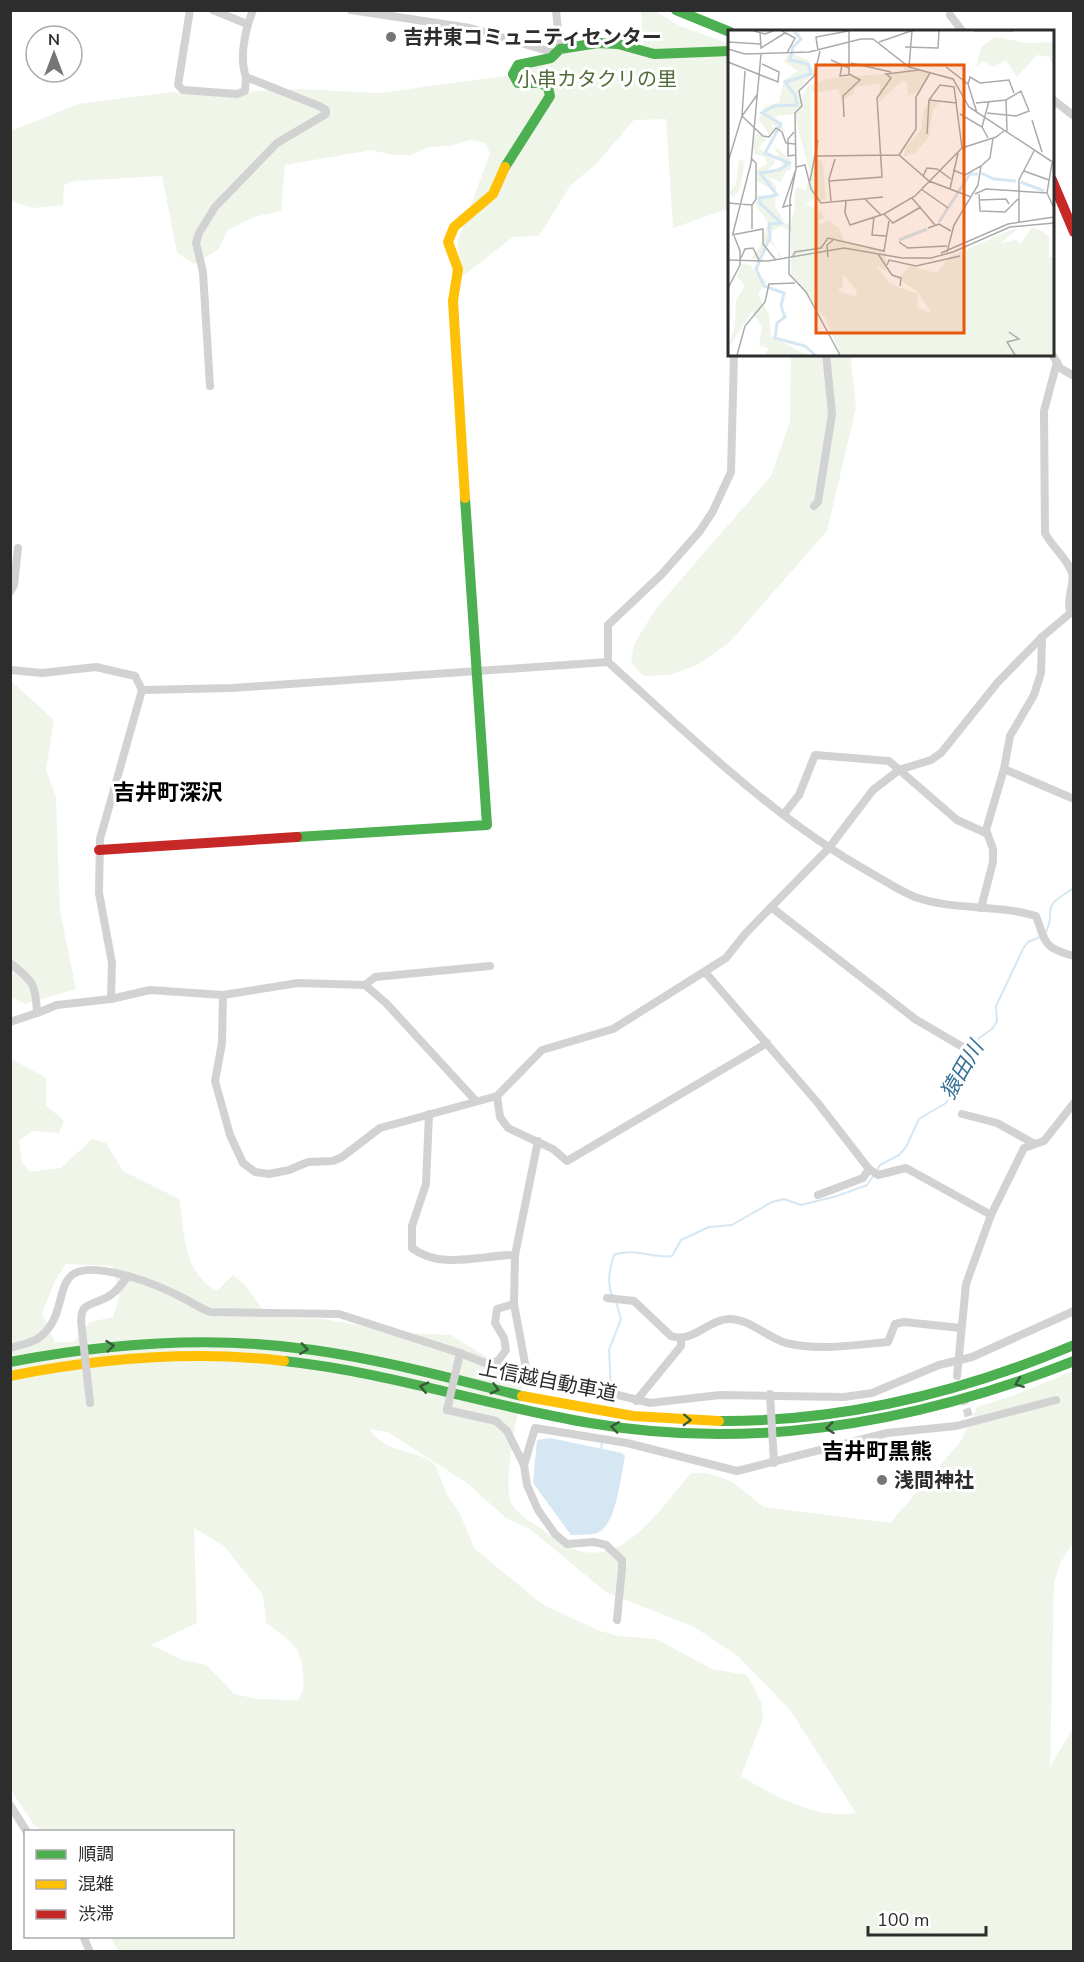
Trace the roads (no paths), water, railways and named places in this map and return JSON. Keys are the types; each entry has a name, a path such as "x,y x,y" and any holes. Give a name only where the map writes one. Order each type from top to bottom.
{"main road":[{"path":"682,12 728,31"},
{"path":"99,850 487,825 456,369 453,301 458,268 448,242 454,227 493,194 509,158 550,96 549,87 540,82 518,83 513,74 515,68 551,58 558,51 598,42 618,44 654,54 728,51"},
{"path":"1054,182 1074,232"},
{"name":"上信越自動車道","path":"10,1362 134,1343 248,1343 354,1357 595,1410 667,1419 732,1420 843,1413 912,1401 1006,1373 1074,1345"},
{"name":"上信越自動車道","path":"10,1376 124,1358 247,1357 352,1370 592,1424 662,1432 734,1434 835,1428 914,1414 1012,1386 1074,1361"}],"street":[{"path":"190,10 178,85 183,90 237,94 245,91 246,77 242,67 248,24 253,10"},
{"path":"213,10 248,24"},
{"path":"351,10 470,28 558,51 556,10"},
{"path":"950,15 961,30"},
{"path":"210,386 203,273 196,243 199,233 215,207 277,143 326,114 326,110 319,106 246,77"},
{"path":"1054,100 1074,116"},
{"path":"608,662 608,625 662,574 700,531 731,472 734,356"},
{"path":"814,506 818,501 832,414 826,356"},
{"path":"1053,356 1060,368 1074,376"},
{"path":"223,995 222,1043 215,1082 230,1135 243,1163 255,1172 269,1174 289,1170 308,1162 333,1161 342,1157 380,1128 475,1100 497,1096 542,1050 613,1029 726,958 771,907 828,849 873,790 899,770 931,760 941,753 998,682 1072,611 1068,603 1073,575 1066,562 1052,548 1045,533 1044,411 1057,362"},
{"path":"10,592 14,585 18,548"},
{"path":"981,908 993,862 993,849 986,833 1004,769 1010,736 1034,695 1041,673 1042,638"},
{"path":"142,690 232,688 608,662 705,749 828,849 913,896 938,904 1022,912 1036,916 1045,944 1052,951 1074,956"},
{"path":"10,670 42,673 96,667 135,675 142,690 106,812 99,850 99,893 112,963 111,999"},
{"path":"784,814 800,795 815,755 889,761 957,820 986,833"},
{"path":"1004,769 1074,799"},
{"path":"771,907 915,1019 966,1049"},
{"path":"10,963 31,979 36,990 37,1013"},
{"path":"364,985 375,977 490,966"},
{"path":"705,972 767,1043 869,1170 878,1175 906,1167 991,1215"},
{"path":"10,1022 57,1005 84,1000 111,999 150,990 223,995 298,983 364,985 386,1003 475,1100"},
{"path":"497,1096 500,1117 508,1128 538,1142 567,1161 767,1043"},
{"path":"957,1376 966,1284 991,1215 1024,1148 1044,1141 1074,1103"},
{"path":"429,1114 426,1184 412,1226 412,1248 440,1262 485,1255 515,1255"},
{"path":"962,1114 996,1123 1033,1143"},
{"path":"538,1142 515,1255 514,1304 527,1374 540,1381 606,1392 650,1403 720,1395 770,1394 844,1397 872,1393 960,1358 972,1357 1074,1311"},
{"path":"818,1195 862,1178 869,1170"},
{"path":"10,1348 40,1337 52,1324 64,1281 88,1270 128,1276 185,1298 199,1308 212,1312 339,1314 485,1363 498,1361 506,1350 504,1338 495,1323 497,1309 514,1304"},
{"path":"90,1403 80,1318 82,1310 90,1303 111,1295 128,1276"},
{"path":"607,1298 634,1301 671,1336 681,1338 722,1320 732,1319 786,1342 832,1347 888,1342 895,1324 904,1322 961,1328"},
{"path":"636,1401 681,1346 681,1338"},
{"path":"460,1353 447,1410 496,1421 507,1431 524,1465 527,1485 538,1510 560,1540 572,1545 594,1542 606,1545 622,1560 617,1620"},
{"path":"770,1394 774,1463"},
{"path":"524,1465 535,1428 627,1443 737,1471 887,1433 956,1426 1056,1400"},
{"path":"10,1805 26,1830"},
{"path":"84,1938 90,1952"}],"water":[{"path":"550,1438 622,1453 625,1456 614,1509 605,1527 599,1532 571,1535 533,1483 537,1440"}],"waterway":[{"name":"猿田川","path":"1045,934 1049,926 1051,906 1074,888"},
{"name":"猿田川","path":"877,1170 880,1165 899,1155 906,1147 919,1119 946,1103 974,1058 978,1039 993,1028 997,1021 996,1006 1023,949 1028,942 1040,937"},
{"path":"613,1297 609,1281 614,1255 628,1252 672,1256 681,1240 709,1227 732,1225 772,1202 784,1199 801,1205 837,1196 867,1185 874,1175"},
{"path":"611,1390 609,1350 621,1319 616,1302"},
{"path":"601,1450 602,1441"}],"tunnel":[{"path":"963,1397 970,1420"}],"place":[{"name":"吉井東コミュニティセンター","path":"391,37"},
{"name":"浅間神社","path":"882,1480"}],"district":[{"name":"吉井町深沢","path":"168,793"},
{"name":"吉井町黒熊","path":"877,1452"}],"park label":[{"name":"小串カタクリの里","path":"597,79"}]}
